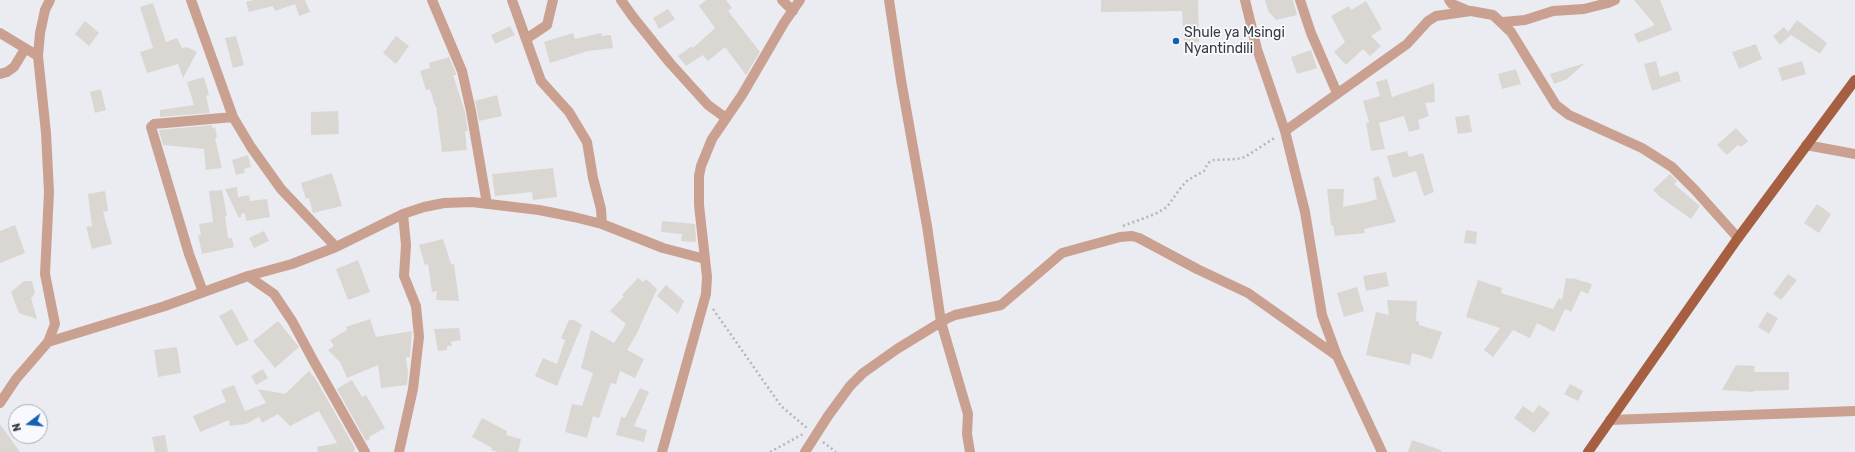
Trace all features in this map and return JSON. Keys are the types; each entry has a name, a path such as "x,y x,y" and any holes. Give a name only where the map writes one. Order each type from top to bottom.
{"main road":[{"path":"1588,452 1738,238 1855,80"}],"street":[{"path":"191,0 232,117 281,189 336,247"},
{"path":"432,0 462,71 471,111 487,204"},
{"path":"512,0 537,73 544,86 569,112 587,142 602,224"},
{"path":"526,39 547,25 553,0"},
{"path":"622,0 633,17 670,64 708,105 726,118"},
{"path":"782,0 793,11"},
{"path":"662,452 706,294 707,277 700,226 699,176 702,162 712,139 742,95 800,0"},
{"path":"889,0 901,80 926,218 941,322 968,414 967,434 970,452"},
{"path":"1245,0 1258,49 1285,131 1305,212 1322,315 1337,356 1381,451"},
{"path":"1300,0 1311,33 1337,93"},
{"path":"1448,0 1452,4 1471,11 1493,15 1503,22 1520,46 1556,105 1568,115 1642,148 1672,167 1738,238"},
{"path":"1503,22 1525,20 1553,12 1584,9 1615,0"},
{"path":"0,403 16,379 48,342 55,324 45,274 49,192 46,133 38,56 40,33 47,1"},
{"path":"1285,131 1407,44 1428,21 1436,16 1471,11"},
{"path":"0,33 38,56"},
{"path":"0,74 7,72 14,67 25,49"},
{"path":"203,292 189,254 151,127 154,124 232,117"},
{"path":"1806,145 1855,154"},
{"path":"48,342 158,308 248,276 292,264 336,247 403,214 424,207 444,203 472,202 539,210 602,224 664,248 705,259"},
{"path":"399,452 413,389 419,337 416,306 404,276 406,245 403,214"},
{"path":"805,452 828,416 850,386 863,373 897,349 954,315 1001,305 1062,253 1120,238 1132,236 1139,238 1197,269 1248,293 1337,356"},
{"path":"248,276 274,294 292,321 312,360 365,452"},
{"path":"1610,420 1855,411"}],"path":[{"path":"1120,238 1121,228 1124,224 1155,214 1167,207 1188,180 1204,171 1208,162 1244,157 1285,131"},
{"path":"706,294 725,328 743,350 781,406 809,430 789,443 770,452"},
{"path":"816,436 836,452"}],"building":[{"path":"253,0 305,0 310,12 299,16 295,4 275,11 273,6 249,12 246,2"},
{"path":"706,0 726,0 732,8 728,11 760,52 746,75 725,47 708,61 703,55 686,66 678,56 692,46 693,48 715,28 699,6"},
{"path":"1101,0 1198,0 1199,42 1184,42 1182,11 1101,12"},
{"path":"1265,0 1293,0 1297,15 1276,20 1268,11"},
{"path":"1634,0 1660,0 1672,30 1638,43 1634,34 1655,25"},
{"path":"1366,1 1382,29 1371,36 1381,46 1370,56 1363,49 1346,65 1334,52 1345,42 1331,16 1349,6 1351,10"},
{"path":"153,3 166,42 177,38 182,48 187,47 197,52 183,78 178,64 147,73 140,52 153,48 140,7"},
{"path":"668,9 675,19 659,29 653,18"},
{"path":"1797,20 1827,43 1820,54 1791,35 1780,45 1773,36 1784,27 1788,32"},
{"path":"85,21 99,33 89,46 75,34"},
{"path":"510,26 515,35 495,44 491,35"},
{"path":"573,33 575,39 601,33 602,36 611,35 613,48 588,51 550,63 544,42"},
{"path":"236,36 244,65 233,68 225,38"},
{"path":"396,36 409,46 396,64 383,53"},
{"path":"1756,44 1762,59 1739,69 1732,52"},
{"path":"1311,50 1317,68 1297,74 1291,57"},
{"path":"449,57 456,73 456,75 453,75 465,112 468,131 465,131 467,150 442,152 436,106 430,89 426,90 420,71 430,68 429,63"},
{"path":"1656,61 1660,77 1678,71 1681,81 1652,91 1644,64"},
{"path":"1802,61 1806,74 1782,81 1778,68"},
{"path":"1585,63 1567,79 1554,84 1550,74"},
{"path":"1516,69 1521,84 1502,89 1498,74"},
{"path":"204,77 209,95 206,96 210,113 160,117 160,110 194,105 187,82"},
{"path":"1387,79 1392,97 1434,83 1435,102 1425,103 1429,116 1418,120 1420,129 1409,132 1404,116 1379,123 1385,149 1371,151 1366,123 1369,122 1363,101 1380,96 1376,82"},
{"path":"101,89 106,110 95,113 90,92"},
{"path":"497,95 502,116 479,121 475,101"},
{"path":"338,111 339,134 311,135 311,112"},
{"path":"1469,115 1472,132 1458,134 1455,117"},
{"path":"212,125 212,128 215,127 217,137 215,138 222,168 206,170 204,149 163,145 159,131 159,130"},
{"path":"1736,128 1748,141 1741,147 1738,145 1727,155 1717,145"},
{"path":"1407,151 1409,157 1423,153 1434,192 1424,196 1416,171 1393,178 1387,156"},
{"path":"248,155 251,167 244,169 245,173 236,175 232,160"},
{"path":"553,168 557,197 533,200 532,192 495,196 492,174"},
{"path":"332,173 342,206 313,213 309,198 306,199 301,183"},
{"path":"1670,174 1677,181 1674,184 1700,206 1691,219 1660,197 1653,190"},
{"path":"1379,176 1396,222 1364,229 1365,233 1335,236 1333,225 1331,226 1327,189 1344,189 1343,207 1367,202 1377,199 1373,178"},
{"path":"237,187 238,197 249,195 250,201 267,199 270,217 246,221 245,213 241,214 241,217 239,218 225,189"},
{"path":"222,190 227,216 225,216 228,238 232,238 234,247 202,254 198,235 201,235 199,224 213,222 209,191"},
{"path":"105,191 108,211 103,212 112,244 92,249 86,227 92,226 88,194"},
{"path":"1817,204 1831,214 1819,233 1804,223"},
{"path":"662,221 695,224 696,242 681,241 682,234 661,232"},
{"path":"15,225 25,253 0,263 0,231"},
{"path":"1466,230 1477,232 1476,244 1464,243"},
{"path":"264,231 269,241 254,248 249,238"},
{"path":"443,239 451,264 454,264 459,301 436,300 437,291 432,292 428,264 425,265 419,245"},
{"path":"358,260 370,292 348,300 336,269"},
{"path":"1386,272 1389,286 1366,291 1363,276"},
{"path":"1788,274 1797,280 1781,300 1773,294"},
{"path":"638,278 643,282 646,279 657,289 636,335 627,350 644,359 635,378 620,371 616,384 611,383 599,418 593,416 587,438 565,432 572,404 582,406 593,373 581,368 591,330 614,343 626,324 610,311 624,296 622,295"},
{"path":"1566,278 1572,278 1592,284 1588,294 1581,291 1571,312 1565,309 1554,332 1537,323 1530,338 1513,330 1493,357 1484,350 1500,328 1466,317 1478,280 1502,288 1501,293 1553,309 1559,298 1562,300"},
{"path":"24,281 32,281 35,293 31,298 37,319 19,313 11,292"},
{"path":"666,285 684,301 678,314 657,296"},
{"path":"1357,287 1364,311 1344,317 1337,293"},
{"path":"1387,300 1417,301 1416,321 1419,322 1419,325 1442,332 1432,359 1412,353 1410,365 1366,355 1376,312 1389,315"},
{"path":"232,309 249,340 236,346 219,316"},
{"path":"1767,312 1778,318 1769,334 1758,327"},
{"path":"370,319 376,337 412,331 410,357 406,357 408,373 407,385 381,388 378,365 347,378 340,362 328,350 334,346 330,340 347,330 346,327"},
{"path":"569,320 574,320 582,325 557,386 535,376 543,358 557,364 565,340 561,338"},
{"path":"278,321 299,347 275,368 253,341"},
{"path":"459,328 461,340 451,342 452,346 447,346 447,350 438,351 434,329"},
{"path":"177,347 181,373 158,377 154,350"},
{"path":"1736,365 1755,366 1754,372 1789,372 1789,390 1753,392 1722,390"},
{"path":"263,369 268,378 256,385 251,376"},
{"path":"309,371 315,378 355,448 354,452 318,452 317,447 337,443 319,411 290,426 278,414 262,423 259,417 246,424 230,426 229,420 200,432 193,416 226,402 221,390 234,385 245,411 266,403 258,389 285,394"},
{"path":"352,380 362,397 366,395 385,428 369,437 370,439 366,441 337,389"},
{"path":"1570,384 1583,391 1578,401 1564,394"},
{"path":"640,388 649,392 634,426 647,430 644,442 616,435 621,417 625,418"},
{"path":"1539,405 1550,413 1534,433 1514,418 1523,406 1533,413"},
{"path":"482,418 507,431 506,435 521,439 518,452 498,452 491,450 492,448 472,437"},
{"path":"0,424 8,435 8,444 14,444 20,452 0,452"},
{"path":"165,435 168,452 155,452 152,437"},
{"path":"1412,440 1441,450 1441,452 1408,452"}],"place":[{"name":"Shule ya Msingi Nyantindili","path":"1176,41"}]}
